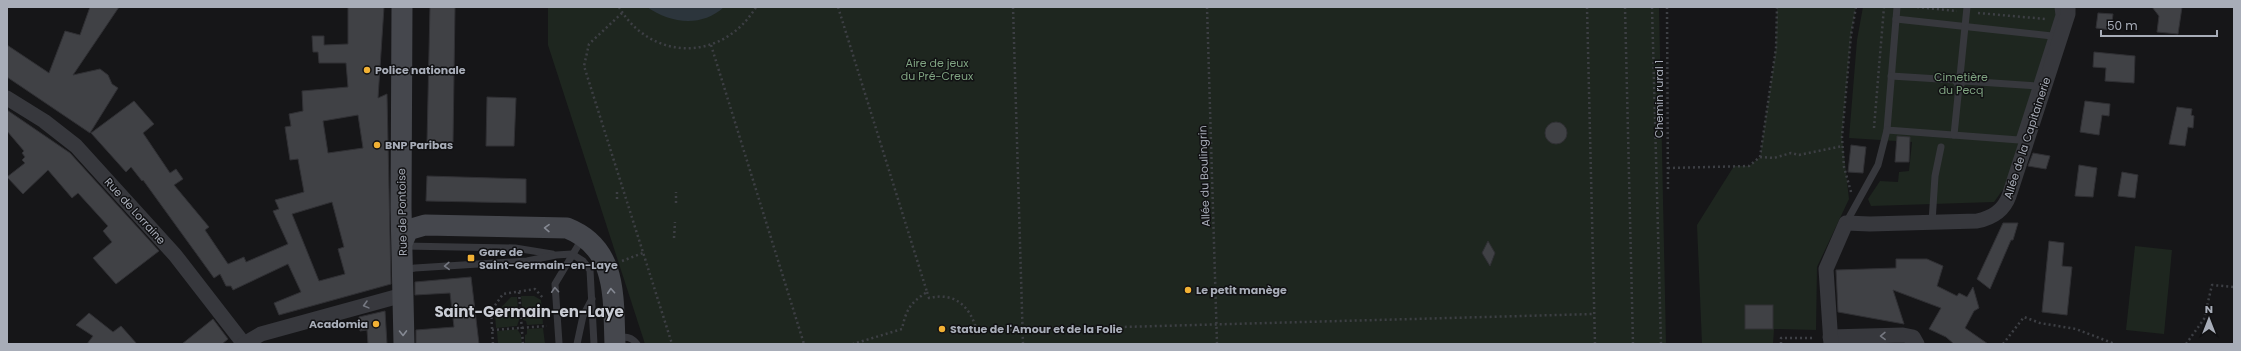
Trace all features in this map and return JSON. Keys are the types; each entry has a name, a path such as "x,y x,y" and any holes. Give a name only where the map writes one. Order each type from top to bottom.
{"main road":[{"name":"Rue de Pontoise","path":"402,7 401,230 403,244 404,344"},
{"path":"402,199 405,208 415,221 425,225"},
{"path":"403,244 408,230 425,225 567,228 584,236 599,250 609,271 614,341"}],"street":[{"name":"Allée de la Capitainerie","path":"1846,223 1982,220 1996,214 2005,204 2068,14 2068,7"},
{"name":"Rue de Lorraine","path":"7,98 44,121 76,146 175,255 244,344"},
{"path":"1846,223 1826,269 1827,340 1903,335 1913,337 1917,344"},
{"path":"244,344 261,334 403,295"}],"lane":[{"path":"1846,223 1855,204 1878,165 1887,130 1897,7"},
{"path":"1887,130 2019,140 2057,20 2058,7"},
{"path":"1954,135 1967,9"},
{"path":"1896,20 2052,36"},
{"path":"1891,76 2036,86"},
{"path":"1932,222 1935,176 1941,147"},
{"path":"559,343 555,284 584,236"},
{"path":"403,244 515,248 556,255"},
{"path":"403,270 527,261 556,255 572,254 583,261 590,270 594,344"},
{"path":"577,344 584,316 592,299"},
{"path":"614,341 628,337 634,340 637,344"}],"path":[{"path":"619,7 633,26 656,42 683,49 711,45 733,34 743,26 756,7"},
{"path":"838,7 929,298 944,297 964,305 973,318 976,331 1594,314"},
{"path":"1013,7 1023,344"},
{"name":"Allée du Boulingrin","path":"1207,7 1217,344"},
{"path":"1587,7 1595,344"},
{"path":"1625,7 1633,344"},
{"path":"1652,7 1661,344"},
{"name":"Chemin rural 1","path":"1667,7 1668,190"},
{"path":"1668,168 1749,166 1760,157 1776,48 1777,7"},
{"path":"1855,204 1844,168 1843,146 1851,35 1856,7"},
{"path":"1874,128 1884,7"},
{"path":"1917,7 1967,9 2057,20"},
{"path":"622,13 589,44 584,66 672,344"},
{"path":"711,45 804,344"},
{"path":"1760,157 1774,158 1791,153 1799,155 1843,146"},
{"path":"617,192 617,202"},
{"path":"676,192 676,203"},
{"path":"674,238 675,222"},
{"path":"2186,344 2204,319 2212,285 2234,287"},
{"path":"492,344 491,311 502,294 535,290 545,299 545,306"},
{"path":"519,292 523,344"},
{"path":"853,344 902,329 905,313 915,300 927,292"},
{"path":"2003,344 2024,317 2040,323 2076,329 2115,344"},
{"path":"546,319 548,332"},
{"path":"492,330 547,326"},
{"path":"1781,344 1781,338 1827,340"}],"green space":[{"name":"Aire de jeux du Pré-Creux","path":"548,7 1659,7 1666,344 645,344 548,45"},
{"path":"1777,7 1856,7 1851,35 1842,137 1849,199 1817,267 1816,330 1774,329 1773,344 1702,344 1697,225 1734,166 1749,166 1760,157 1776,48"},
{"name":"Cimetière du Pecq","path":"1863,7 2062,7 2007,184 1994,202 1871,206 1868,199 1880,181 1898,182 1899,172 1909,171 1912,142 1849,138 1857,40"},
{"path":"2135,246 2172,250 2164,334 2126,330"},
{"path":"521,296 534,296 541,300 543,324 527,325 526,321 523,320"},
{"path":"511,297 517,297 519,320 517,326 496,328 495,314"},
{"path":"543,328 545,344 525,344 527,329"},
{"path":"517,329 521,335 522,344 498,344 497,331"}],"shaded area":[{"path":"647,7 724,7 715,14 706,18 686,21 666,17"}],"building":[{"path":"90,7 119,7 73,75 100,69 108,75 112,84 118,88 90,133 7,77 7,45 49,73 65,31 80,35"},
{"path":"348,7 384,7 378,98 387,94 391,284 279,315 274,303 301,292 288,264 233,290 231,286 226,286 220,274 214,278 143,180 142,181 131,167 126,172 91,133 134,101 154,124 143,133 170,173 176,169 183,179 174,185 209,227 205,230 228,264 244,257 246,262 288,244 273,211 279,209 275,200 304,192 298,159 290,160 285,127 291,126 289,114 303,111 302,91 348,87 346,63 319,63 318,52 313,52 312,36 324,36 324,45 348,44","holes":["358,115 363,148 328,153 323,121","332,202 344,247 338,249 345,274 319,281 292,214"]},
{"path":"430,7 455,7 453,142 427,142"},
{"path":"2152,7 2182,7 2178,34 2157,32 2159,16"},
{"path":"2098,13 2113,14 2111,30 2096,28"},
{"path":"2094,52 2135,56 2134,83 2105,81 2106,68 2093,67"},
{"path":"487,97 516,98 514,146 486,146"},
{"path":"2085,101 2110,104 2109,116 2102,115 2099,135 2080,132"},
{"path":"2177,107 2192,109 2191,115 2194,116 2193,128 2188,127 2185,146 2169,144"},
{"path":"7,110 70,153 159,251 116,284 93,258 112,242 103,231 108,226 78,193 72,198 48,170 23,194 7,177 25,163 22,160 25,157 22,153 24,151 7,131"},
{"path":"1556,122 1560,123 1566,129 1566,137 1560,143 1556,144 1552,143 1546,137 1545,133 1546,129 1552,123"},
{"path":"1897,136 1910,137 1909,162 1895,162"},
{"path":"1851,145 1866,147 1863,173 1848,172"},
{"path":"2033,153 2050,156 2046,169 2028,166"},
{"path":"2079,165 2097,168 2093,197 2075,196"},
{"path":"2122,172 2138,175 2135,198 2118,196"},
{"path":"427,176 526,179 526,203 426,201"},
{"path":"2003,223 2018,223 2013,240 2011,240 1990,289 1977,279"},
{"path":"1488,241 1495,253 1490,266 1482,253"},
{"path":"2049,241 2064,243 2062,266 2072,267 2067,315 2042,312"},
{"path":"1896,259 1927,259 1943,266 1937,286 1957,296 1959,293 1967,297 1973,287 1979,308 1974,311 1965,328 1988,344 1954,344 1946,337 1929,329 1941,308 1893,290 1904,324 1838,312 1836,270 1896,268"},
{"path":"471,277 479,344 416,344 416,330 454,327 450,293 415,295 415,282"},
{"path":"1745,305 1773,305 1773,329 1745,329"},
{"path":"385,311 387,344 368,344 367,330 360,331 359,317"},
{"path":"89,313 113,332 121,326 137,344 87,344 93,336 76,325"},
{"path":"213,319 228,339 222,344 182,344"}],"place":[{"name":"Police nationale","path":"367,70"},
{"name":"BNP Paribas","path":"377,145"},
{"name":"Gare de Saint-Germain-en-Laye","path":"471,258"},
{"name":"Le petit manège","path":"1188,290"},
{"name":"Acadomia","path":"376,324"},
{"name":"Statue de l'Amour et de la Folie","path":"942,329"}],"district":[{"name":"Saint-Germain-en-Laye","path":"529,311"}]}
